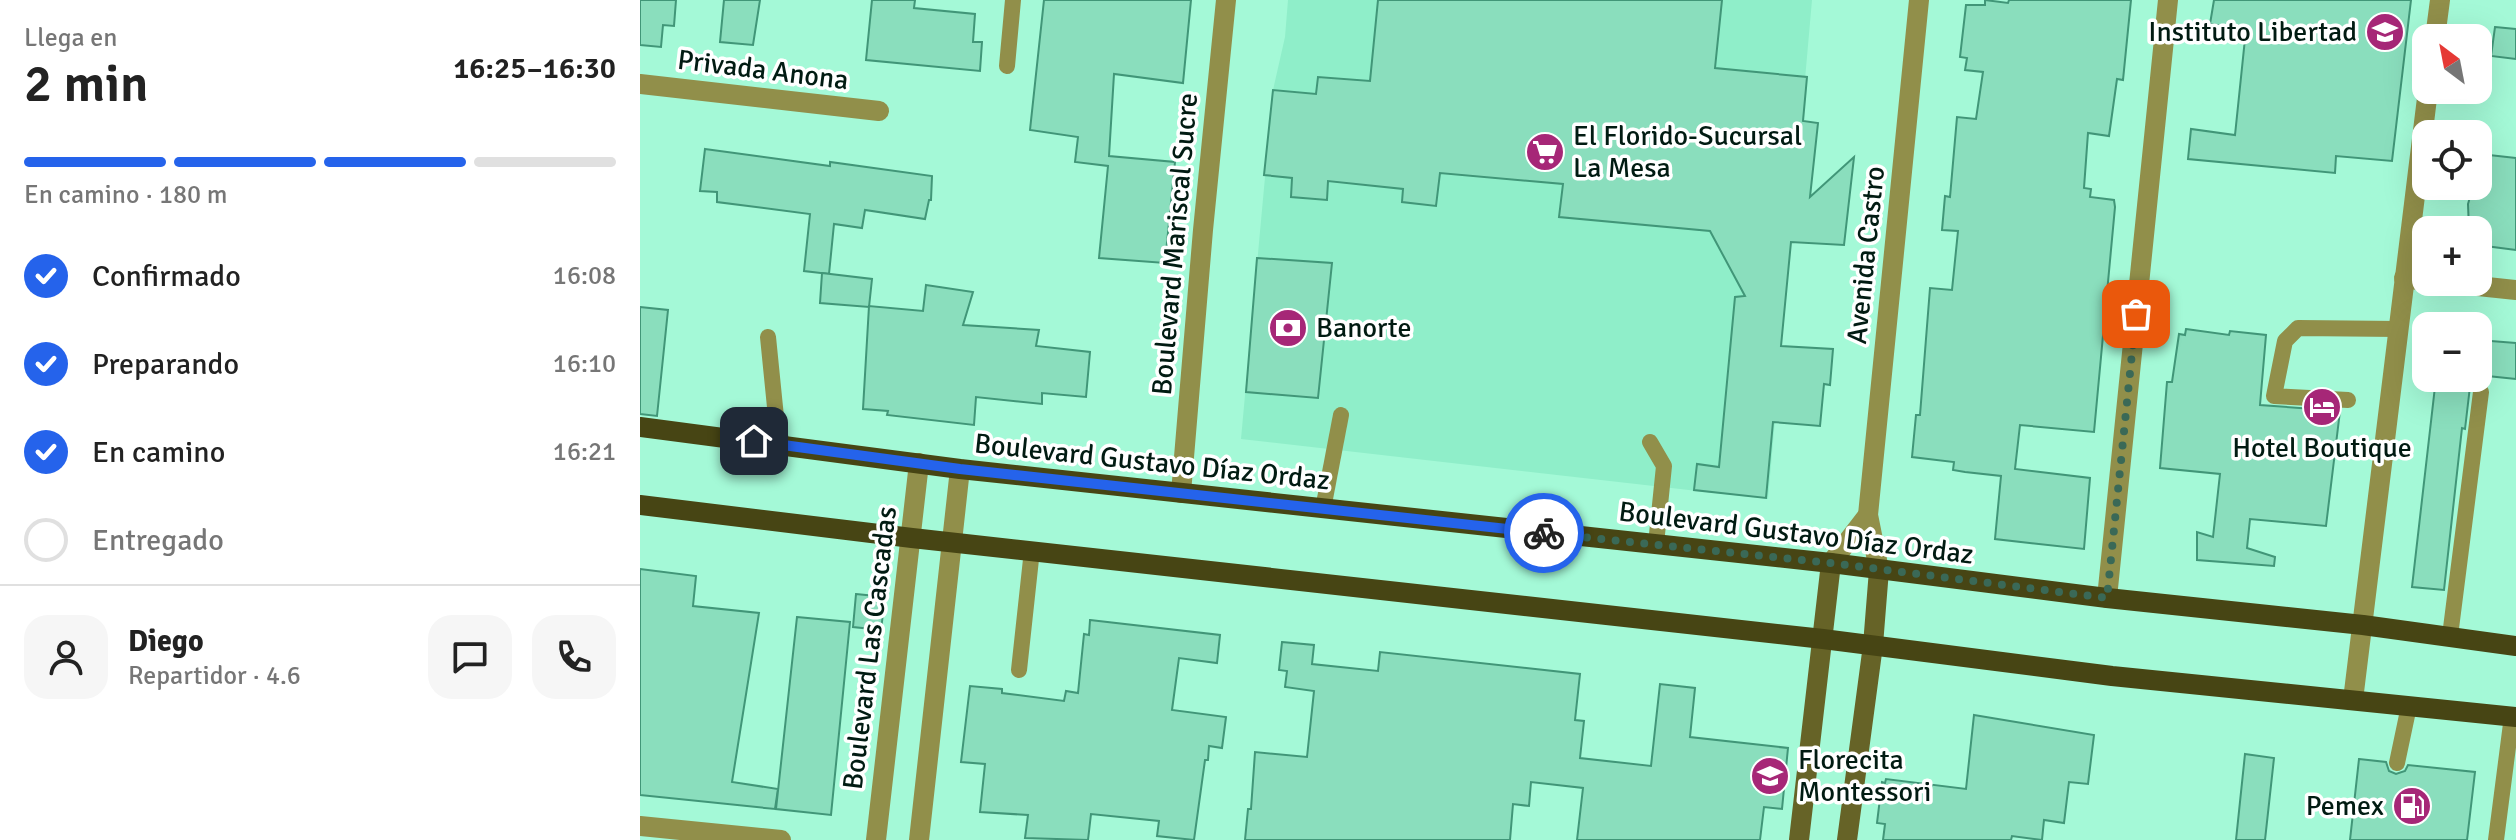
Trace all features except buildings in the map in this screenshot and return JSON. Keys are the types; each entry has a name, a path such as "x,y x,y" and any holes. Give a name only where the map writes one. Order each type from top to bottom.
{"main road":[{"name":"Boulevard Gustavo Díaz Ordaz","path":"640,427 960,469 1831,563 2107,598 2363,625 2516,646"},
{"path":"640,505 1823,639 2112,676 2514,716"},
{"path":"1799,840 1831,563"},
{"path":"1847,840 1873,645 1879,570"}],"street":[{"name":"Boulevard Mariscal Sucre","path":"1181,493 1226,0"},
{"name":"Avenida Castro","path":"1879,570 1868,515 1919,0"},
{"path":"2107,598 2168,0"},
{"path":"2437,24 2440,0"},
{"name":"Privada Anona","path":"640,84 879,111"},
{"path":"2353,700 2426,104"},
{"path":"2404,278 2412,279"},
{"path":"2492,287 2516,290"},
{"name":"Boulevard Las Cascadas","path":"876,840 919,463"},
{"path":"919,840 960,469"},
{"path":"1831,563 1868,515"},
{"path":"640,826 781,840"}],"lane":[{"path":"1007,66 1013,0"},
{"path":"2348,400 2274,396 2285,341 2298,328 2398,329"},
{"path":"768,337 782,445"},
{"path":"2450,636 2481,392"},
{"path":"1323,509 1341,415"},
{"path":"1650,442 1664,466 1656,544"},
{"path":"1019,670 1032,550"},
{"path":"2397,763 2409,706"},
{"path":"2496,840 2514,716"}],"shaded area":[{"path":"1288,0 1812,0 1768,499 1241,439 1273,90 1285,37"}],"way so far":[{"path":"1544,533 1831,563 2107,598 2136,314"}],"place":[{"name":"Instituto Libertad","path":"2385,32"},
{"name":"El Florido-Sucursal La Mesa","path":"1545,152"},
{"name":"Banorte","path":"1288,328"},
{"name":"Hotel Boutique","path":"2322,407"},
{"name":"Florecita Montessori","path":"1770,776"},
{"name":"Pemex","path":"2412,806"}],"route":[{"path":"754,441 960,469 1544,533"}]}
